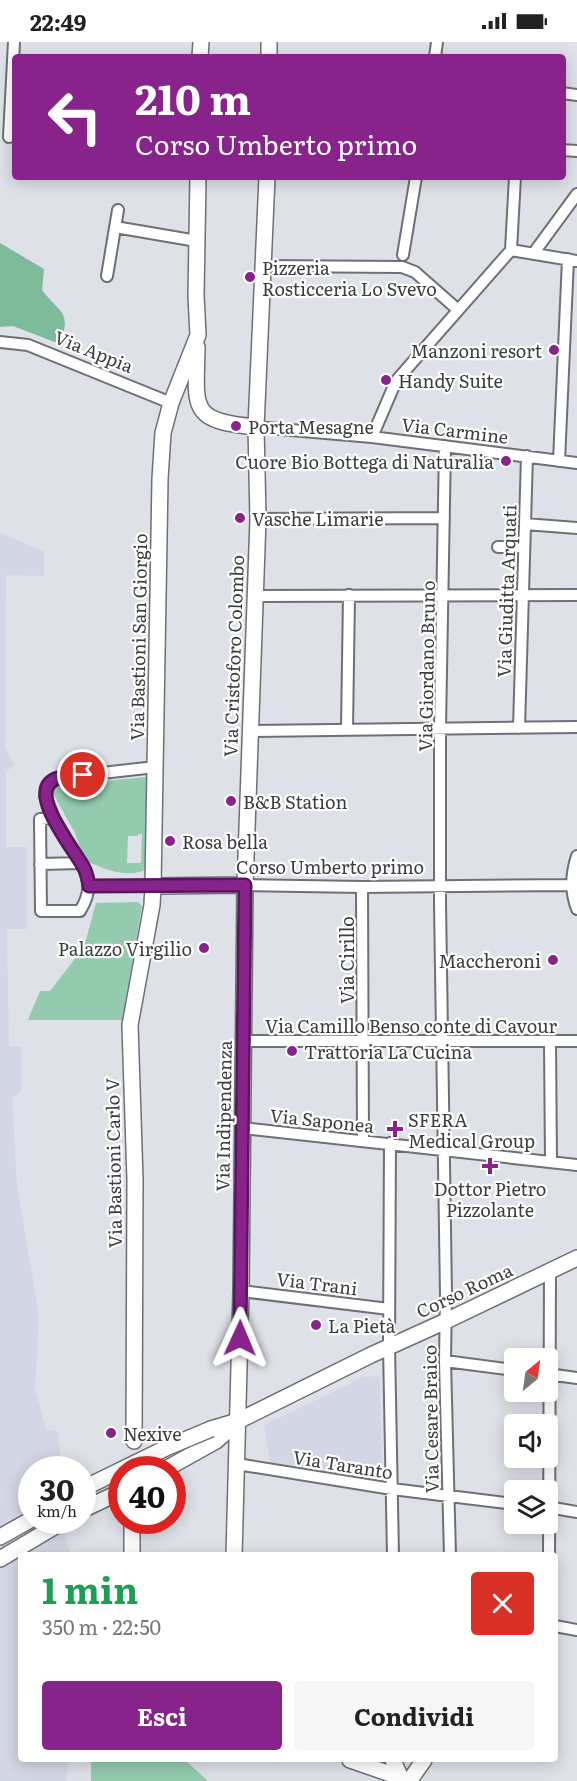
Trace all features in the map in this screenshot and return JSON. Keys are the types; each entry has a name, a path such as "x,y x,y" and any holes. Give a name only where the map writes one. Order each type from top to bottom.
{"street":[{"path":"8,137 12,74"},
{"path":"198,180 196,395 199,405 213,420 229,425 256,427"},
{"name":"Via Cristoforo Colombo","path":"245,885 258,519 256,427 267,180"},
{"path":"403,255 416,180"},
{"path":"372,437 396,381 511,250 515,180"},
{"path":"533,254 577,194"},
{"path":"107,276 118,210"},
{"path":"115,227 197,241"},
{"path":"511,250 572,260 559,461"},
{"path":"264,267 402,267 415,272 457,309"},
{"name":"Via Bastioni San Giorgio","path":"153,886 160,479 163,434 174,397 198,336"},
{"name":"Via Appia","path":"0,342 28,345 174,397"},
{"name":"Via Carmine","path":"256,427 372,437 577,463"},
{"name":"Via Giordano Bruno","path":"440,886 445,446"},
{"name":"Via Giuditta Arquati","path":"519,728 527,456"},
{"path":"258,519 444,518"},
{"path":"525,524 577,528"},
{"path":"498,547 524,547"},
{"path":"255,596 577,595"},
{"path":"347,729 350,596"},
{"path":"250,731 577,727"},
{"path":"54,818 40,819 41,911 81,911 88,896 86,869 54,818 45,796 48,785 57,778 155,768"},
{"path":"577,856 572,871 572,885 577,909"},
{"path":"40,864 81,863"},
{"name":"Via Indipendenza","path":"234,1552 241,1291 245,885"},
{"name":"Corso Umberto primo","path":"89,886 572,885"},
{"name":"Via Bastioni Carlo V","path":"134,1441 135,1180 130,1025 152,905 153,886"},
{"name":"Via Cesare Braico","path":"440,886 445,1361 450,1552"},
{"name":"Via Cirillo","path":"362,887 363,1141"},
{"name":"Via Camillo Benso conte di Cavour","path":"245,1041 577,1041"},
{"path":"550,1042 551,1162"},
{"name":"Via Saponea","path":"243,1128 577,1165"},
{"path":"390,1143 389,1346 393,1552"},
{"name":"Corso Roma","path":"214,1435 389,1346 446,1322 577,1258"},
{"path":"549,1348 550,1271"},
{"name":"Via Trani","path":"241,1291 389,1308"},
{"path":"445,1361 504,1369"},
{"path":"558,1375 577,1378"},
{"path":"548,1480 549,1402"},
{"path":"184,1456 214,1435"},
{"path":"96,1482 168,1447 214,1435"},
{"name":"Via Taranto","path":"237,1464 392,1490 504,1502"},
{"path":"558,1509 577,1512"},
{"path":"0,1537 18,1527"},
{"path":"0,1559 42,1534"},
{"path":"132,1534 132,1552"},
{"path":"549,1534 549,1552"},
{"path":"558,1627 577,1630"},
{"path":"356,1762 407,1779"},
{"path":"394,1762 407,1779"},
{"path":"407,1779 422,1762"}],"shaded area":[{"path":"0,533 44,551 44,576 6,575 5,747 15,766 6,771 6,847 27,847 27,929 7,929 9,1046 21,1047 21,1091 12,1098 17,1185 39,1316 35,1389 46,1429 58,1431 60,1456 18,1456 18,1534 65,1534 70,1552 18,1552 18,1762 69,1762 66,1781 0,1781"},
{"path":"380,1376 382,1476 270,1462 264,1425 363,1377"}],"green space":[{"path":"0,243 44,269 42,290 64,318 65,325 60,344 13,326 0,327"},
{"path":"147,777 145,870 122,873 84,860 75,833 50,788 55,789 53,786","holes":["142,834 141,863 127,863 128,836"]},
{"path":"138,902 142,906 122,1020 28,1020 40,991 50,991 84,947 96,903"},
{"path":"91,1762 187,1762 208,1781 91,1781"}],"place":[{"name":"Pizzeria Rosticceria Lo Svevo","path":"250,277"},
{"name":"Manzoni resort","path":"554,350"},
{"name":"Handy Suite","path":"386,380"},
{"name":"Porta Mesagne","path":"236,426"},
{"name":"Cuore Bio Bottega di Naturalia","path":"506,461"},
{"name":"Vasche Limarie","path":"240,518"},
{"name":"B&B Station","path":"231,801"},
{"name":"Rosa bella","path":"170,841"},
{"name":"Palazzo Virgilio","path":"204,948"},
{"name":"Maccheroni","path":"553,960"},
{"name":"Trattoria La Cucina","path":"292,1051"},
{"name":"SFERA Medical Group","path":"395,1129"},
{"name":"Dottor Pietro Pizzolante","path":"490,1166"},
{"name":"La Pietà","path":"316,1325"},
{"name":"Nexive","path":"111,1433"}],"route":[{"path":"83,775 57,778 48,785 45,796 54,818 86,869 89,886 245,885 240,1338"}]}
